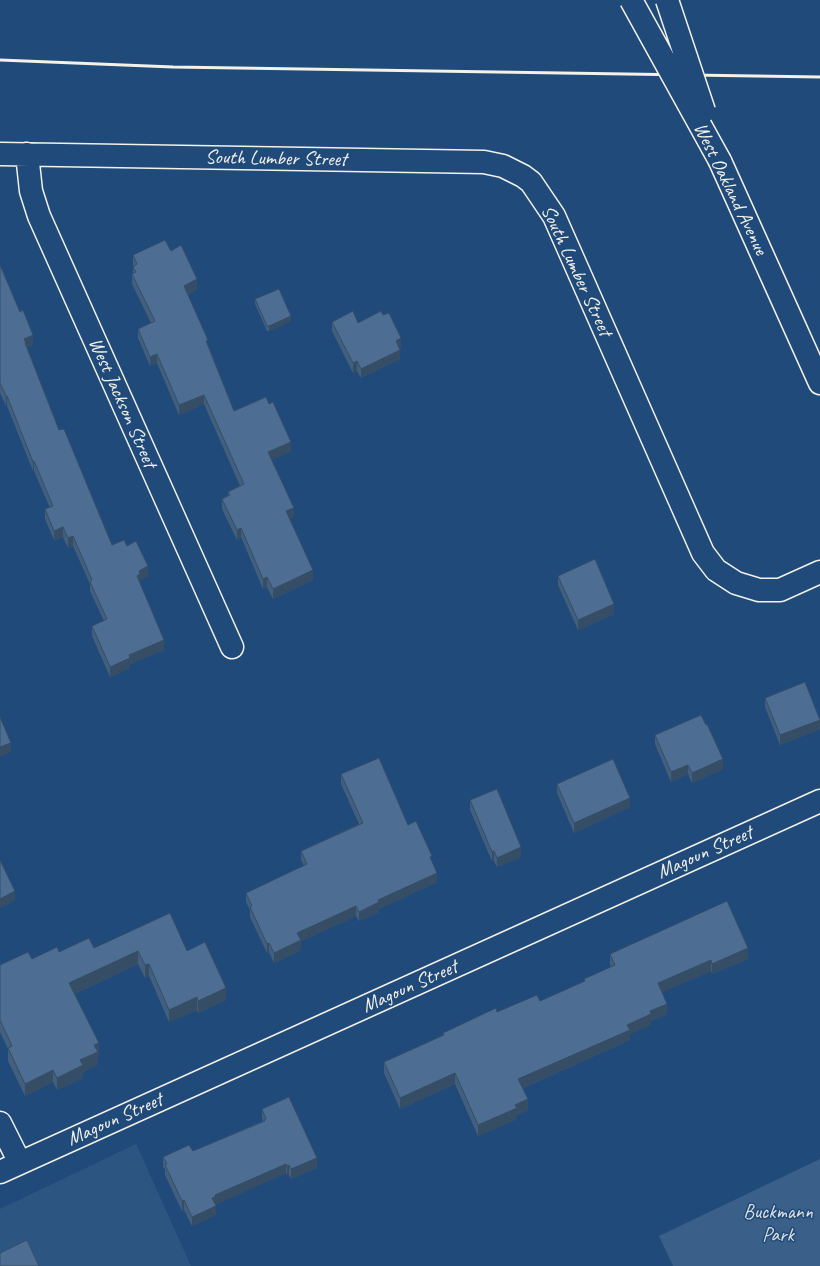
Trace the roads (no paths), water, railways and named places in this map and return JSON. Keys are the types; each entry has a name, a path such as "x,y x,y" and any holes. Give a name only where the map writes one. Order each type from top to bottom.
{"street":[{"name":"West Oakland Avenue","path":"631,0 720,162 820,383"},
{"path":"667,0 720,162"},
{"name":"South Lumber Street","path":"0,154 484,162 503,166 523,176 531,182 554,216 703,553 716,570 736,583 759,590 780,590 820,572"},
{"name":"West Jackson Street","path":"27,154 31,191 39,216 232,647"},
{"name":"Magoun Street","path":"0,1172 820,801"},
{"path":"0,1123 20,1163"}],"railway":[{"path":"0,60 173,67 820,77"}],"park label":[{"name":"Buckmann Park","path":"778,1224"}]}
